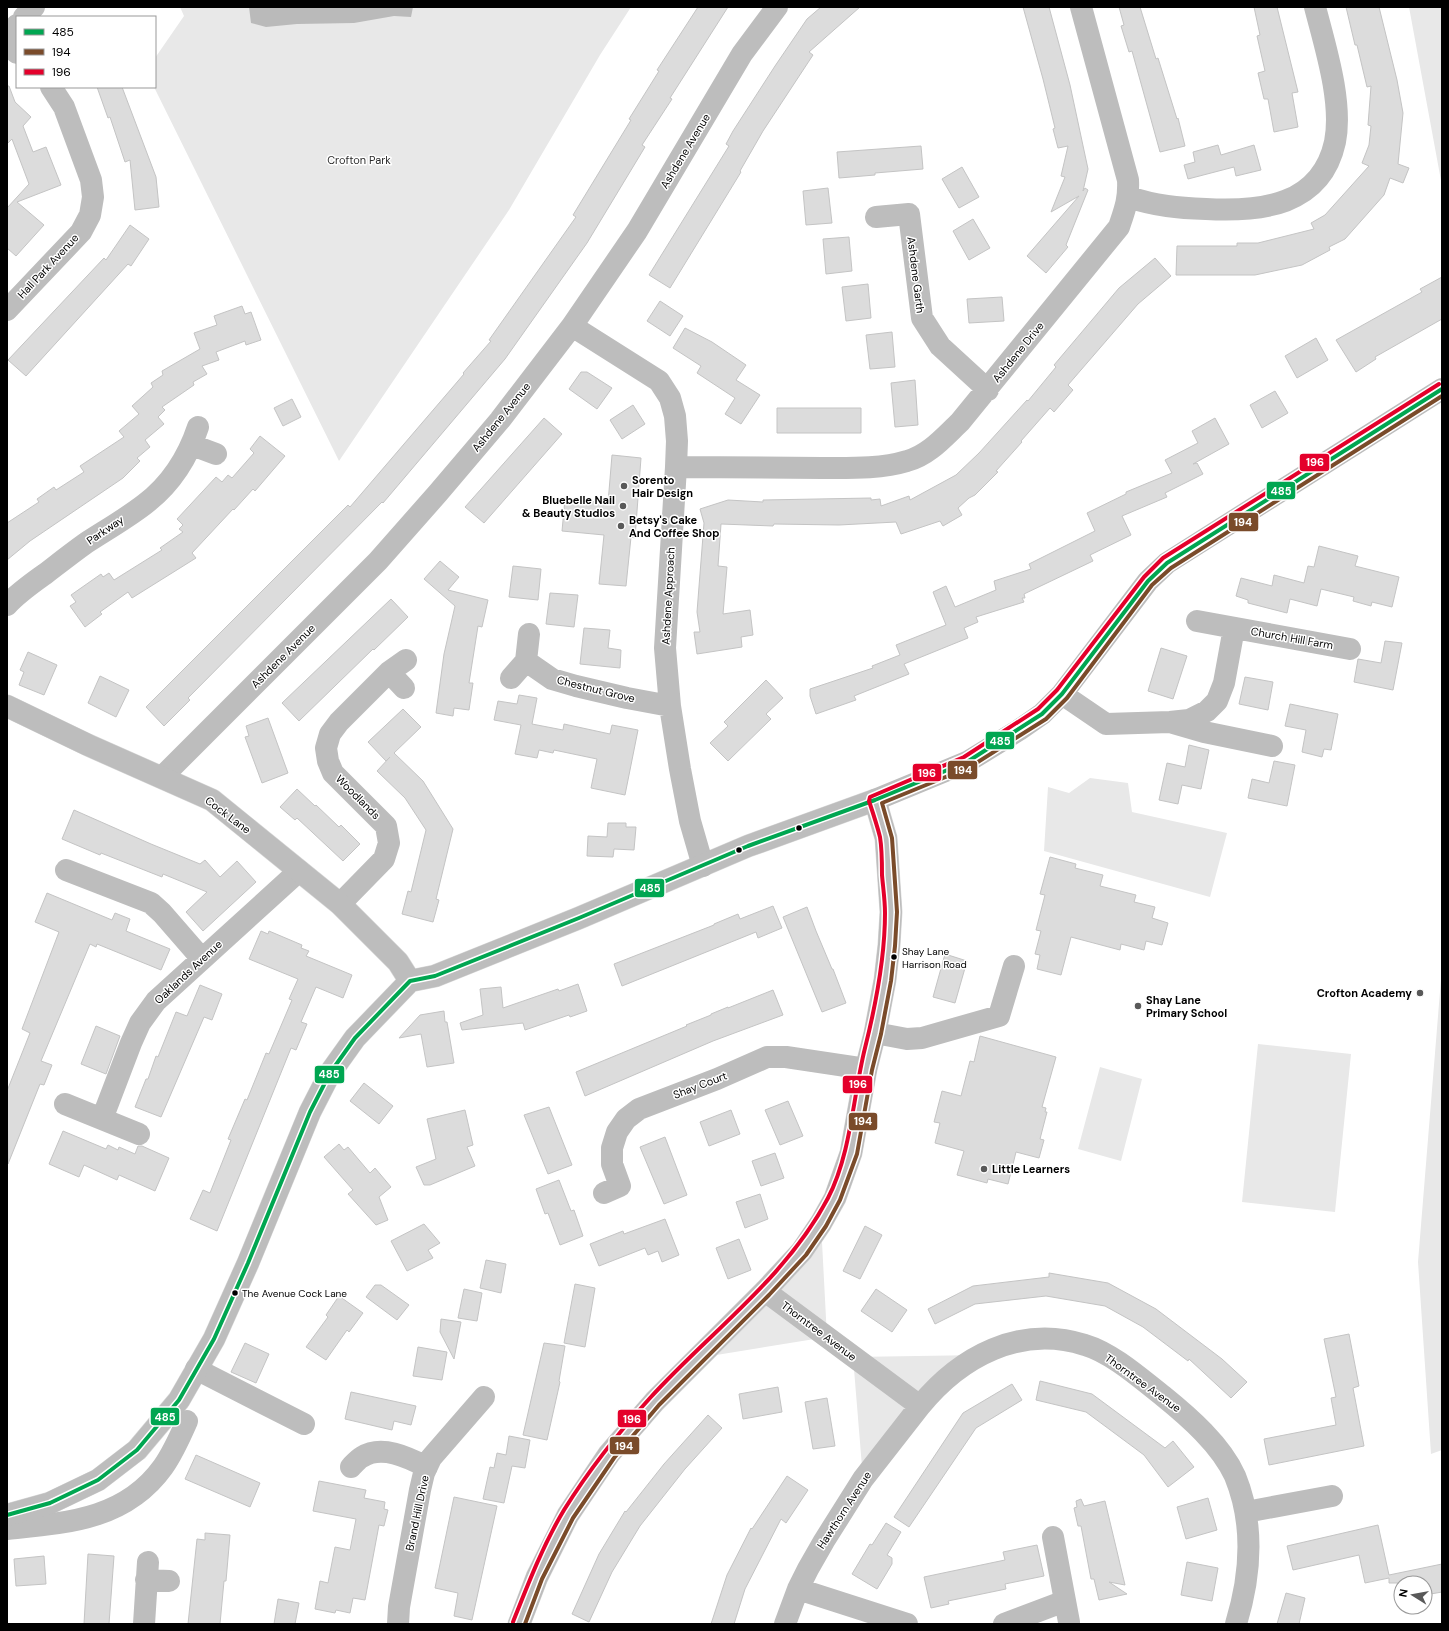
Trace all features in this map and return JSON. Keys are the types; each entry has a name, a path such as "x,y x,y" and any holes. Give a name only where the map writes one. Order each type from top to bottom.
{"street":[{"path":"25,16 34,7"},
{"name":"Ashdene Avenue","path":"162,777 378,561 500,420 572,326 637,231 742,54 777,7"},
{"name":"Ashdene Drive","path":"676,467 846,468 907,462 922,455 936,445 960,422 988,390 1119,227 1129,197 1128,180 1081,7"},
{"path":"1129,197 1151,204 1178,208 1227,210 1270,206 1294,198 1312,186 1327,164 1335,141 1337,117 1333,79 1315,7"},
{"path":"7,36 16,26"},
{"path":"7,44 16,52"},
{"name":"Hall Park Avenue","path":"7,310 81,232 90,215 93,197 91,180 64,107 52,88"},
{"name":"Ashdene Garth","path":"876,217 909,214 922,318 940,346 988,390"},
{"name":"Ashdene Approach","path":"572,326 658,381 670,398 675,416 677,441 676,467 665,648 670,706 680,769 690,821 703,866"},
{"path":"7,1514 50,1503 98,1480 137,1450 179,1400 214,1339 248,1263 310,1112 330,1073 355,1038 410,981 435,976 703,866 748,846 875,800 967,762 1042,714 1062,694 1148,581 1167,563 1442,389"},
{"name":"Parkway","path":"7,605 15,596 85,544 150,500 161,490 174,474 195,436 216,454"},
{"name":"Church Hill Farm","path":"1197,621 1350,648"},
{"path":"1062,694 1106,724 1189,720 1207,711 1217,701 1224,683 1234,628"},
{"path":"511,678 526,661 529,634"},
{"name":"Chestnut Grove","path":"526,661 552,679 627,698 670,706"},
{"name":"Woodlands","path":"340,904 384,859 389,844 386,826 333,773 328,761 326,748 330,734 339,722 398,666 404,688"},
{"name":"Cock Lane","path":"7,706 88,745 212,800 340,904 398,962 410,981"},
{"path":"1170,722 1204,732 1272,746"},
{"path":"518,1624 537,1577 568,1515 609,1454 655,1400 765,1291 802,1251 835,1198 851,1153 866,1069 875,1033 885,980 891,912 886,838 875,800"},
{"path":"66,870 151,904 162,912 202,959"},
{"name":"Oaklands Avenue","path":"102,1119 140,1023 156,1001 299,871"},
{"path":"875,1033 907,1039 922,1038 999,1016 1014,966"},
{"name":"Shay Court","path":"604,1193 620,1186 612,1164 612,1148 617,1132 626,1119 639,1109 717,1079 766,1057 786,1057 866,1069"},
{"path":"64,1104 139,1134"},
{"name":"Thorntree Avenue","path":"765,1291 920,1406 934,1389 956,1371 981,1355 1009,1342 1043,1338 1085,1345 1126,1367 1190,1419 1223,1456 1235,1476 1246,1512 1249,1568 1244,1596 1236,1624"},
{"path":"196,1369 304,1424"},
{"name":"Brand Hill Drive","path":"398,1624 399,1607 420,1490 427,1467 432,1458 482,1396"},
{"name":"Hawthorn Avenue","path":"785,1624 798,1589 808,1568 863,1479 920,1406"},
{"path":"7,1529 58,1524 84,1519 114,1508 132,1497 150,1482 173,1451 188,1422"},
{"path":"146,1440 166,1461"},
{"path":"351,1467 362,1456 376,1452 404,1456 427,1467"},
{"path":"1246,1512 1332,1496"},
{"path":"50,1503 58,1524"},
{"path":"1053,1537 1069,1622"},
{"path":"144,1624 147,1571 169,1581"},
{"path":"798,1589 907,1624"},
{"path":"1004,1624 1065,1601"}],"green space":[{"name":"Crofton Park","path":"180,7 631,7 600,55 509,210 339,461 154,88 156,88 156,57 184,16"},
{"path":"1409,7 1442,7 1442,186"},
{"path":"1090,778 1128,783 1132,812 1227,833 1210,897 1044,851 1048,787 1069,793"},
{"path":"1442,967 1442,1450 1431,1454 1418,1262"},
{"path":"1258,1044 1351,1054 1335,1212 1242,1202"},
{"path":"1100,1067 1142,1079 1121,1161 1078,1149"},
{"path":"821,1223 827,1337 698,1358"},
{"path":"981,1355 863,1479 853,1357"}],"shaded area":[{"path":"249,7 413,7 411,17 394,16 354,23 297,24 266,27 251,23"}],"building":[{"path":"698,7 728,7 670,98 672,99 642,145 645,147 587,243 505,359 383,503 382,502 188,698 190,700 164,726 146,707 348,505 350,507 491,341 489,340 576,217 573,215 631,120 629,119 659,71 657,70"},
{"path":"821,7 860,7 809,52 813,55 763,131 740,171 741,172 670,288 649,275 729,146 726,144 733,131 807,19"},
{"path":"1023,7 1049,7 1070,85 1088,169 1083,191 1085,188 1088,190 1066,245 1068,247 1046,273 1027,256 1079,196 1051,212 1065,177 1061,176 1068,146 1058,148 1053,129 1055,128 1043,79"},
{"path":"1119,7 1140,7 1156,59 1158,58 1177,119 1178,118 1185,146 1160,152 1132,51 1129,52 1121,26 1124,25"},
{"path":"1254,7 1277,7 1298,92 1292,93 1298,127 1274,132 1268,99 1264,99 1258,73 1265,71 1257,36 1260,35"},
{"path":"1346,7 1379,7 1397,80 1403,113 1398,164 1409,168 1403,183 1390,178 1384,195 1345,239 1329,247 1330,250 1302,265 1255,275 1176,275 1177,246 1237,246 1237,243 1258,243 1314,229 1311,223 1325,215 1369,166 1362,163 1369,145 1371,126 1368,125 1371,86 1367,87"},
{"path":"7,86 9,86 15,102 31,117 23,126 33,152 46,147 61,185 17,202 44,225 16,256 7,248 7,208 29,184 12,139 7,144"},
{"path":"97,88 122,88 156,177 159,207 135,210 130,160 125,162 110,117 108,118"},
{"path":"1218,145 1221,155 1254,145 1261,170 1236,176 1234,167 1188,179 1184,165 1195,162 1193,152"},
{"path":"921,146 923,169 839,178 837,152"},
{"path":"962,167 979,197 959,208 942,179"},
{"path":"828,188 832,223 806,225 803,191"},
{"path":"973,219 990,248 969,260 953,231"},
{"path":"130,225 149,239 131,266 128,264 26,376 8,360 104,258 106,260"},
{"path":"849,237 852,271 826,274 823,239"},
{"path":"1155,258 1171,276 1138,304 1068,385 1073,390 1054,412 1050,408 996,471 998,472 975,495 969,498 958,508 962,515 943,526 940,521 901,534 896,522 839,525 774,524 773,526 721,524 718,566 727,567 723,614 750,610 753,635 741,637 742,647 697,654 694,632 700,632 697,612 704,523 700,509 728,500 763,502 763,500 871,498 871,500 880,499 881,506 909,496 910,500 956,475 979,453 1027,400 1028,401 1056,367 1054,365 1119,288"},
{"path":"1442,277 1442,319 1375,357 1376,359 1356,372 1336,340 1422,292 1420,289"},
{"path":"868,284 871,318 846,321 842,287"},
{"path":"1002,297 1004,321 969,323 967,299"},
{"path":"660,301 683,316 670,336 647,321"},
{"path":"242,306 245,314 251,312 261,340 246,345 245,341 216,352 219,360 202,366 207,374 193,382 194,385 162,407 165,410 158,417 164,424 145,440 150,447 137,458 140,461 123,478 30,541 7,560 7,523 39,502 37,499 54,487 56,490 84,472 80,466 124,437 119,431 139,414 132,406 153,387 151,383 163,375 162,371 200,349 194,333 217,325 214,316"},
{"path":"685,328 712,342 746,365 736,380 760,395 741,424 725,414 735,398 697,373 701,366 673,348"},
{"path":"892,332 895,367 870,369 866,335"},
{"path":"1316,338 1328,360 1297,378 1285,356"},
{"path":"581,372 587,372 612,388 597,409 569,389"},
{"path":"915,380 918,425 895,427 891,383"},
{"path":"1275,391 1288,413 1262,428 1250,405"},
{"path":"292,399 301,417 283,426 274,408"},
{"path":"633,405 645,424 622,439 610,420"},
{"path":"777,408 861,408 861,433 777,433"},
{"path":"544,418 562,434 484,523 465,507"},
{"path":"1215,418 1229,444 1193,464 1197,463 1203,474 1165,493 1167,497 1122,516 1131,535 1090,555 1093,561 1024,594 1025,598 1022,598 1024,602 976,617 978,622 964,628 968,638 904,664 909,674 854,696 856,700 816,714 810,696 810,689 873,668 872,666 900,655 896,645 946,625 933,592 946,586 955,607 996,590 994,581 1031,569 1029,564 1095,531 1087,513 1126,494 1126,492 1172,473 1165,460 1198,443 1192,431"},
{"path":"260,436 285,456 255,491 253,489 192,553 196,558 132,598 128,592 100,612 102,614 85,627 70,606 76,602 71,595 101,574 103,577 109,573 114,580 162,550 160,548 183,532 179,529 183,525 177,519 216,477 222,482 228,475 232,478 254,453 250,449"},
{"path":"612,455 641,458 635,538 631,537 626,586 599,584 604,535 562,531 565,499 608,503"},
{"path":"1319,546 1358,556 1355,566 1399,577 1392,607 1372,602 1371,606 1353,601 1354,597 1321,589 1317,606 1290,599 1287,613 1248,603 1248,600 1236,596 1241,578 1272,586 1274,575 1304,583 1308,566 1314,567"},
{"path":"440,561 459,577 448,590 488,600 482,627 478,626 469,683 473,683 469,710 454,708 453,716 436,713 444,654 455,606 424,579"},
{"path":"513,566 541,569 538,600 509,597"},
{"path":"550,593 578,595 574,627 546,624"},
{"path":"391,599 408,617 299,721 282,703"},
{"path":"584,628 610,630 608,648 621,650 620,668 580,664"},
{"path":"1385,641 1402,643 1393,690 1354,682 1358,659 1381,663"},
{"path":"1161,648 1187,656 1173,699 1148,691"},
{"path":"28,652 57,665 44,695 19,685 24,672 20,670"},
{"path":"100,676 129,690 116,717 88,703"},
{"path":"1245,677 1273,682 1268,710 1239,704"},
{"path":"766,680 783,698 766,714 771,719 728,761 710,743 728,726 724,722"},
{"path":"519,695 537,698 532,724 563,730 564,724 610,734 612,725 638,730 625,795 591,788 597,759 554,750 553,753 539,750 537,758 515,754 521,725 494,720 498,701 517,704"},
{"path":"1290,704 1338,714 1331,750 1324,749 1322,757 1302,752 1306,730 1285,726"},
{"path":"403,709 421,727 394,753 423,781 453,829 436,899 439,900 433,922 402,914 408,891 411,892 426,830 405,798 377,771 390,757 386,761 368,742"},
{"path":"268,718 288,773 262,783 245,737 249,736 246,726"},
{"path":"1189,745 1209,750 1201,789 1182,785 1178,804 1159,800 1167,763 1185,767"},
{"path":"1274,761 1295,765 1287,806 1248,798 1252,779 1269,783"},
{"path":"297,789 339,827 341,825 360,844 343,861 297,818 295,820 280,807"},
{"path":"74,810 200,864 205,860 220,877 237,861 256,882 203,931 186,912 207,892 163,874 162,877 101,853 100,855 62,839"},
{"path":"608,823 626,823 626,827 636,827 634,850 614,849 613,857 587,856 588,836 607,837"},
{"path":"1050,857 1076,864 1075,868 1103,875 1100,886 1136,895 1134,902 1155,907 1152,918 1168,923 1162,945 1146,941 1144,950 1121,944 1120,950 1071,937 1061,975 1037,969 1040,955 1035,954 1041,931 1036,930 1045,895 1040,894"},
{"path":"47,893 112,920 115,913 130,919 126,931 170,949 161,970 97,944 96,947 90,944 41,1061 52,1065 44,1085 40,1084 8,1164 7,1091 30,1033 22,1029 59,932 35,922"},
{"path":"773,906 782,928 758,938 756,932 622,986 614,964 714,925 738,914 740,919"},
{"path":"807,907 846,1003 822,1012 783,917"},
{"path":"261,931 268,934 269,931 302,945 301,948 309,951 306,956 352,975 343,998 316,987 301,1022 307,1024 296,1050 291,1048 217,1231 190,1219 203,1190 210,1193 231,1140 228,1139 245,1099 247,1100 266,1053 269,1054 292,1000 289,999 298,979 249,959"},
{"path":"945,954 967,961 955,1003 933,997"},
{"path":"578,984 587,1011 570,1017 569,1015 525,1030 523,1023 462,1030 460,1023 483,1015 480,989 501,987 503,1008 558,989 559,991"},
{"path":"200,985 222,994 212,1020 204,1017 161,1117 135,1107 146,1079 148,1079 156,1056 158,1057 176,1012 187,1016"},
{"path":"773,990 783,1015 713,1041 585,1096 576,1072 687,1026 686,1025 711,1014"},
{"path":"444,1011 454,1063 427,1067 421,1034 399,1038 420,1015"},
{"path":"96,1026 120,1036 106,1074 81,1064"},
{"path":"980,1036 1056,1057 1042,1107 1046,1108 1045,1112 1047,1112 1040,1139 1044,1140 1039,1158 1016,1152 1008,1184 988,1179 987,1183 957,1175 964,1151 935,1143 940,1123 934,1122 942,1091 961,1096 970,1061 974,1062"},
{"path":"364,1083 393,1106 379,1124 350,1101"},
{"path":"788,1101 803,1136 780,1145 765,1110"},
{"path":"549,1107 572,1165 548,1174 524,1115"},
{"path":"465,1110 473,1145 467,1147 475,1166 430,1185 424,1185 416,1167 436,1159 427,1119"},
{"path":"731,1110 740,1134 709,1146 700,1122"},
{"path":"63,1131 106,1149 108,1145 118,1150 119,1147 135,1154 138,1146 142,1146 169,1158 155,1191 119,1175 117,1180 84,1165 79,1177 49,1164"},
{"path":"665,1137 687,1195 664,1204 640,1147"},
{"path":"339,1144 344,1150 348,1147 370,1173 375,1168 391,1187 379,1197 388,1220 376,1225 348,1194 353,1190 324,1157"},
{"path":"775,1153 784,1178 761,1186 752,1161"},
{"path":"559,1180 571,1211 574,1210 583,1236 560,1245 548,1213 545,1214 536,1189"},
{"path":"760,1194 768,1219 745,1228 736,1202"},
{"path":"665,1219 679,1255 662,1262 658,1251 648,1255 645,1248 599,1266 590,1244 623,1231 624,1234"},
{"path":"424,1224 440,1243 428,1250 433,1258 407,1271 391,1241"},
{"path":"865,1226 882,1235 860,1279 843,1271"},
{"path":"739,1239 751,1270 728,1279 716,1248"},
{"path":"486,1260 506,1264 501,1293 480,1288"},
{"path":"1049,1273 1108,1283 1156,1309 1222,1359 1247,1382 1231,1398 1189,1359 1188,1361 1143,1327 1105,1306 1046,1296 975,1304 935,1324 928,1309 973,1286 1049,1277"},
{"path":"575,1284 595,1288 585,1347 564,1343"},
{"path":"375,1285 381,1285 409,1305 397,1320 366,1297"},
{"path":"464,1289 482,1293 477,1321 458,1318"},
{"path":"876,1289 907,1310 892,1332 861,1311"},
{"path":"339,1296 363,1313 349,1332 347,1330 326,1360 306,1347 328,1317 326,1315"},
{"path":"441,1319 461,1322 454,1359 440,1332"},
{"path":"1349,1334 1359,1386 1353,1388 1364,1446 1269,1465 1264,1439 1336,1425 1331,1398 1336,1397 1324,1339"},
{"path":"245,1343 269,1354 256,1383 231,1372"},
{"path":"544,1343 565,1346 560,1382 547,1440 523,1435"},
{"path":"418,1347 447,1352 442,1380 413,1376"},
{"path":"1040,1381 1092,1394 1165,1448 1173,1441 1194,1467 1168,1487 1144,1455 1086,1412 1036,1400"},
{"path":"1012,1384 1022,1400 976,1428 909,1527 894,1517 963,1413"},
{"path":"778,1387 782,1412 743,1419 739,1394"},
{"path":"351,1392 416,1406 411,1425 394,1421 392,1430 345,1419"},
{"path":"827,1398 835,1446 813,1449 805,1402"},
{"path":"708,1415 722,1428 685,1469 640,1526 612,1572 589,1622 572,1614 599,1554 625,1511 626,1512 664,1464"},
{"path":"509,1436 530,1440 525,1468 512,1466 504,1503 483,1499 490,1467 494,1468 497,1453 506,1455"},
{"path":"196,1455 260,1483 250,1507 185,1479"},
{"path":"787,1476 808,1490 786,1523 781,1519 745,1589 734,1624 711,1624 727,1575 751,1528 752,1529"},
{"path":"319,1481 366,1490 364,1498 385,1502 384,1509 388,1510 384,1526 379,1525 365,1600 353,1598 350,1613 336,1610 335,1613 315,1609 320,1581 328,1583 335,1547 350,1550 356,1519 313,1511"},
{"path":"454,1497 497,1506 472,1620 454,1616 458,1593 435,1588"},
{"path":"1208,1498 1217,1530 1186,1539 1177,1507"},
{"path":"1081,1499 1084,1506 1105,1501 1125,1585 1109,1582 1127,1594 1099,1600 1094,1579 1091,1579 1081,1526 1078,1526 1074,1508 1077,1507 1076,1501"},
{"path":"886,1523 901,1532 887,1555 892,1558 892,1564 877,1589 852,1574 870,1544 872,1545"},
{"path":"1378,1525 1389,1575 1442,1564 1442,1592 1433,1594 1433,1575 1393,1575 1393,1583 1389,1583 1389,1578 1365,1583 1359,1555 1293,1570 1287,1546"},
{"path":"205,1533 230,1535 220,1624 188,1624 197,1539 205,1540"},
{"path":"1037,1545 1044,1576 1005,1584 1006,1589 948,1601 949,1604 931,1608 924,1577 1005,1560 1003,1552"},
{"path":"88,1554 114,1556 109,1624 84,1624"},
{"path":"44,1556 46,1584 16,1586 14,1559"},
{"path":"1187,1562 1218,1568 1212,1601 1181,1595"},
{"path":"1286,1593 1305,1598 1299,1624 1277,1624"},
{"path":"278,1599 299,1603 295,1624 274,1624"}],"transit line":[{"name":"196","path":"513,1622 549,1537 564,1510 594,1466 615,1438 650,1398 745,1304 791,1254 811,1227 836,1181 847,1144 882,964 885,908 881,846 879,832 869,801 870,797 964,757 1038,709 1057,690 1144,577 1163,558 1439,384"},
{"name":"485","path":"7,1515 50,1503 98,1480 137,1450 179,1400 214,1339 248,1263 310,1112 330,1073 355,1038 410,981 435,976 579,918 748,846 875,800 967,762 1042,714 1062,694 1148,581 1167,563 1442,389"},
{"name":"194","path":"525,1624 542,1579 573,1518 614,1458 659,1405 769,1295 806,1255 826,1226 840,1200 857,1154 872,1070 881,1034 891,981 895,946 897,912 892,838 882,803 970,767 1046,719 1067,698 1152,585 1171,568 1442,396"}],"place":[{"name":"Sorento Hair Design","path":"624,486"},
{"name":"Bluebelle Nail & Beauty Studios","path":"623,506"},
{"name":"Betsy's Cake And Coffee Shop","path":"621,526"},
{"name":"Shay Lane Harrison Road","path":"894,957"},
{"name":"Crofton Academy","path":"1420,993"},
{"name":"Shay Lane Primary School","path":"1138,1006"},
{"name":"Little Learners","path":"984,1169"},
{"name":"The Avenue Cock Lane","path":"235,1293"}]}
